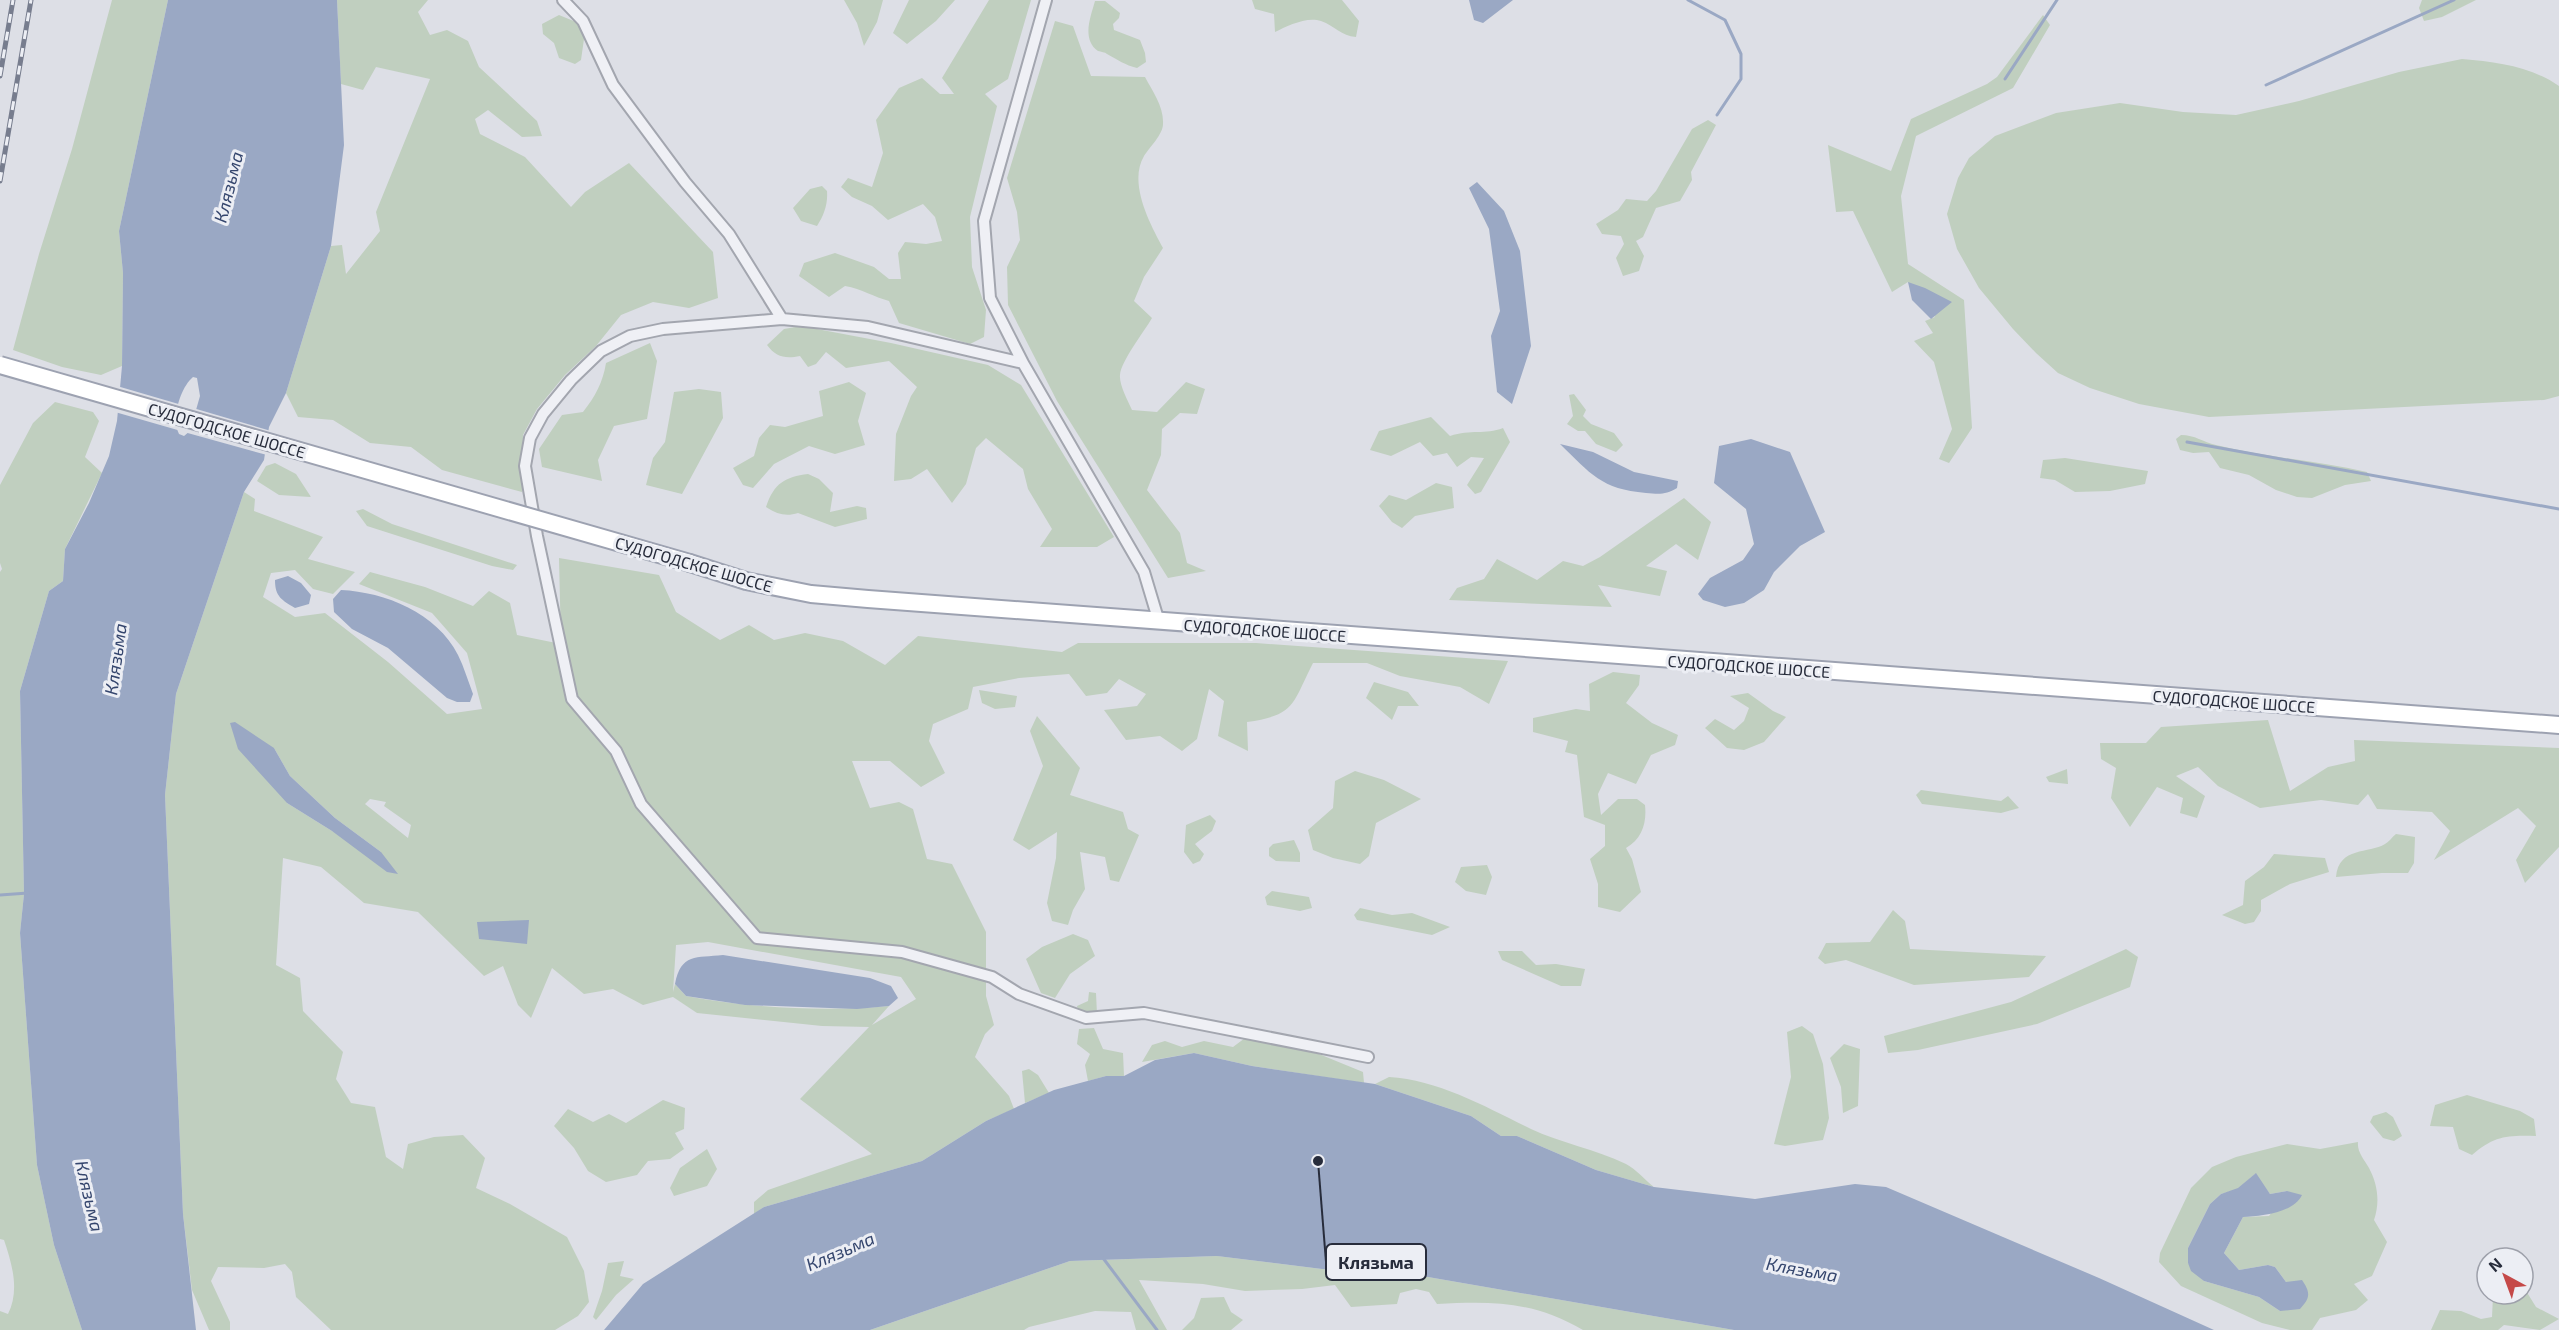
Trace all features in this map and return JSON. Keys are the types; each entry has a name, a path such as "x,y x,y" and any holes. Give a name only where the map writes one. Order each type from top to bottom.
{"main road":[{"name":"СУДОГОДСКОЕ ШОССЕ","path":"0,365 746,581 811,594 2559,726"}],"street":[{"path":"563,0 583,21 613,85 685,182 729,234 783,319"},
{"path":"1046,0 984,221 990,298 1023,363 1144,572 1159,622"},
{"path":"1023,363 868,327 783,319 663,329 630,336 601,351 571,380 543,414 530,438 525,466 537,536 572,699 616,751 641,804 757,938 902,952 992,977 1018,994 1086,1018 1144,1012 1368,1057"}],"green space":[{"path":"112,0 168,0 119,231 123,273 122,366 101,375 62,367 13,350 39,254 72,149"},
{"path":"337,0 428,0 418,12 430,35 447,30 468,41 479,67 537,121 542,136 522,137 488,110 475,119 480,134 525,157 571,207 585,192 629,163 713,252 718,298 689,308 653,302 621,315 596,346 565,375 537,409 523,435 522,492 442,470 411,447 370,443 333,420 298,417 286,393 331,246 342,245 346,274 380,231 376,212 430,79 376,67 363,90 341,84"},
{"path":"844,0 883,0 877,22 864,46 857,23"},
{"path":"909,0 955,0 936,21 907,44 893,33"},
{"path":"989,0 1031,0 1008,79 985,94 997,106 970,217 972,267 986,310 984,337 970,344 899,323 889,301 845,286 829,297 799,276 804,263 835,253 874,267 889,279 901,279 898,253 905,242 926,244 942,241 935,217 923,204 888,220 872,206 852,197 841,187 848,178 872,187 883,153 876,120 899,88 922,78 940,94 954,94 942,78"},
{"path":"1252,0 1342,0 1359,21 1356,37 1346,35 1326,23 1315,20 1297,22 1275,32 1274,14 1255,9"},
{"path":"2422,0 2476,0 2442,17 2424,21 2419,8"},
{"path":"1095,1 1105,1 1120,13 1119,18 1113,24 1114,30 1140,40 1146,62 1137,68 1133,67 1098,51 1093,46 1089,27"},
{"path":"559,15 576,22 585,32 581,60 575,64 559,58 554,43 543,34 542,24"},
{"path":"2043,15 2050,25 2013,88 1916,136 1901,196 1908,264 1964,300 1972,428 1949,463 1939,459 1952,429 1934,362 1914,341 1933,333 1925,321 1935,317 1908,282 1892,292 1853,211 1836,212 1828,145 1891,171 1911,119 1987,84 1997,77"},
{"path":"1055,21 1073,26 1091,76 1145,77 1162,112 1162,128 1159,136 1144,156 1138,178 1147,215 1163,248 1144,277 1134,301 1152,318 1124,362 1120,379 1132,410 1157,412 1186,382 1205,389 1197,414 1180,413 1162,429 1161,455 1147,490 1180,533 1187,563 1206,571 1168,578 1057,401 1008,305 1007,267 1020,240 1017,212 1007,178"},
{"path":"2462,59 2525,69 2559,86 2559,396 2544,400 2209,417 2139,404 2090,388 2058,373 2013,329 1979,288 1957,249 1947,214 1958,178 1969,158 1995,136 2056,113 2120,103 2183,112 2236,115 2299,101 2399,72"},
{"path":"1708,120 1716,125 1691,172 1692,180 1680,201 1656,208 1643,237 1636,241 1644,256 1639,271 1623,276 1616,258 1624,244 1621,236 1602,234 1596,224 1618,210 1626,199 1647,201 1656,191 1692,129"},
{"path":"822,186 827,191 827,200 817,226 801,221 793,208 810,189"},
{"path":"801,326 988,365 1021,385 1114,537 1097,547 1040,547 1052,529 1028,489 1023,469 986,438 976,448 966,484 952,503 927,469 911,479 894,481 896,434 911,396 917,387 889,361 846,368 826,352 816,364 808,367 800,356 781,356 767,345 784,329"},
{"path":"650,343 657,361 647,419 614,426 598,460 602,481 542,467 539,449 562,415 583,412 598,389 606,363"},
{"path":"849,382 866,393 858,421 865,445 835,454 809,446 774,464 753,488 743,485 733,468 754,456 759,438 770,425 785,427 823,416 819,391"},
{"path":"699,389 721,392 723,418 682,494 646,485 653,458 665,442 674,392"},
{"path":"1574,394 1586,410 1583,416 1591,424 1614,433 1623,445 1616,452 1596,444 1585,431 1578,431 1567,424 1573,416 1569,395"},
{"path":"55,402 93,412 99,421 85,457 102,473 65,549 63,581 49,591 20,691 24,894 20,933 37,1165 54,1245 82,1330 0,1330 0,1311 8,1314 12,1305 14,1277 4,1240 0,1239 0,572 2,569 0,563 0,485 33,423"},
{"path":"1431,417 1450,436 1503,428 1510,442 1481,492 1475,494 1467,485 1484,458 1471,457 1457,467 1447,453 1433,456 1420,442 1391,456 1370,450 1379,431"},
{"path":"2181,435 2235,449 2367,472 2371,481 2345,485 2312,498 2297,497 2276,490 2249,475 2220,468 2209,452 2193,453 2180,450 2176,439"},
{"path":"2065,458 2148,471 2145,484 2110,491 2075,492 2055,480 2040,478 2043,460"},
{"path":"275,463 296,474 311,497 279,495 257,481 266,466"},
{"path":"808,474 819,479 833,493 830,512 857,506 866,508 867,519 835,527 798,513 781,514 766,507 773,492 781,483 793,477"},
{"path":"1436,483 1452,487 1454,508 1415,516 1402,528 1392,522 1379,506 1389,495 1406,500"},
{"path":"244,492 255,499 254,511 323,537 308,559 355,572 333,594 313,589 295,570 271,573 263,597 295,617 325,613 388,662 447,714 482,709 467,653 432,613 359,584 370,572 425,587 473,606 489,591 510,603 517,635 561,644 559,558 659,575 676,612 720,640 749,625 774,640 805,633 843,641 885,665 918,636 1062,652 1078,643 1256,643 1508,661 1489,704 1460,687 1400,676 1367,663 1313,663 1296,698 1284,711 1275,716 1247,722 1248,751 1218,736 1224,701 1209,689 1197,739 1182,751 1160,736 1126,740 1104,710 1137,706 1146,694 1119,679 1107,693 1086,696 1069,674 1019,678 973,687 968,709 933,724 929,741 945,773 921,787 890,761 852,761 870,808 899,802 913,809 927,859 952,864 986,932 986,996 994,1025 985,1034 975,1057 1009,1096 1014,1109 986,1121 922,1161 764,1207 754,1214 754,1202 768,1190 872,1154 800,1099 869,1027 822,1026 697,1013 673,997 643,1005 613,989 584,994 552,968 531,1018 518,1005 503,966 484,976 418,912 364,903 321,867 283,858 276,965 300,978 303,1011 343,1052 336,1079 351,1103 375,1107 386,1157 403,1169 408,1144 434,1137 463,1135 485,1158 476,1188 510,1204 567,1237 584,1271 589,1302 578,1316 555,1330 331,1330 296,1297 292,1272 285,1264 264,1268 218,1267 211,1281 230,1322 230,1330 209,1330 192,1290 183,1214 165,795 176,694","holes":["274,748 290,776 335,818 381,852 332,831 287,803","370,799 386,802 384,806 411,825 408,838 365,804","708,942 901,977 916,999 872,1025 889,1006 840,1009 788,1008 686,996 675,984 673,992 676,945"]},
{"path":"1684,498 1711,522 1698,560 1676,544 1646,566 1667,571 1660,596 1598,585 1612,607 1449,600 1457,588 1484,579 1497,559 1537,580 1563,561 1583,566 1600,557"},
{"path":"363,509 392,524 517,565 513,570 492,566 367,526 356,511"},
{"path":"1613,672 1640,675 1639,685 1626,703 1652,723 1678,735 1675,745 1651,755 1636,784 1608,773 1598,794 1601,815 1618,799 1637,799 1645,805 1645,818 1640,835 1626,848 1632,859 1641,892 1620,912 1598,907 1598,884 1590,859 1605,846 1605,825 1584,817 1577,755 1565,752 1568,741 1533,732 1533,718 1576,709 1590,711 1589,684"},
{"path":"1374,682 1408,692 1419,706 1398,706 1392,720 1366,698"},
{"path":"979,690 1017,696 1015,707 995,709 982,703"},
{"path":"1748,693 1773,711 1786,717 1764,742 1744,750 1727,748 1705,728 1715,719 1734,730 1744,721 1749,708 1730,696"},
{"path":"1037,716 1080,768 1070,795 1123,812 1128,829 1139,835 1119,882 1110,880 1105,857 1080,852 1085,889 1073,910 1068,925 1052,921 1047,903 1056,858 1057,832 1029,850 1013,840 1043,766 1030,731"},
{"path":"2268,720 2290,791 2328,767 2355,761 2354,740 2559,748 2559,847 2525,883 2516,860 2536,826 2518,808 2434,860 2450,831 2432,812 2377,809 2368,794 2358,805 2321,800 2260,808 2218,786 2198,767 2176,776 2205,796 2197,818 2180,813 2183,798 2157,787 2130,827 2111,798 2116,768 2101,759 2100,743 2146,743 2161,727"},
{"path":"2067,769 2068,784 2049,782 2046,777"},
{"path":"1355,771 1384,780 1421,799 1376,823 1369,856 1360,864 1333,858 1313,850 1308,830 1333,808 1335,781"},
{"path":"1921,790 2001,801 2008,796 2019,808 2001,813 1922,804 1916,795"},
{"path":"1210,815 1216,821 1212,831 1195,844 1204,854 1200,861 1193,864 1184,852 1186,825"},
{"path":"2396,834 2415,837 2414,863 2408,873 2336,877 2338,867 2343,860 2356,853 2378,847"},
{"path":"1294,840 1300,853 1300,862 1276,861 1269,856 1269,848 1273,844"},
{"path":"2274,854 2325,858 2329,872 2290,884 2261,900 2261,911 2254,922 2245,924 2222,915 2243,905 2245,881 2264,867"},
{"path":"1487,865 1492,877 1486,895 1466,891 1455,882 1461,867"},
{"path":"1272,891 1309,897 1312,908 1300,911 1267,905 1265,897"},
{"path":"1360,908 1392,915 1412,913 1450,927 1432,935 1357,920 1354,915"},
{"path":"1893,910 1905,921 1910,949 2046,956 2029,977 1914,985 1846,960 1825,964 1818,958 1826,943 1870,942"},
{"path":"1073,934 1088,940 1095,956 1070,974 1055,998 1041,993 1026,959 1042,947"},
{"path":"2126,949 2138,957 2130,987 2037,1024 1918,1050 1888,1053 1884,1036 2011,1002"},
{"path":"1498,951 1522,951 1536,965 1556,964 1585,969 1581,986 1561,986 1502,960"},
{"path":"1089,992 1096,993 1097,1014 1078,1010 1077,1006 1088,1001"},
{"path":"1802,1026 1813,1034 1823,1064 1829,1118 1823,1140 1785,1146 1774,1144 1791,1077 1787,1032"},
{"path":"1094,1028 1103,1049 1123,1053 1124,1076 1106,1076 1088,1081 1085,1065 1090,1054 1077,1044 1079,1029"},
{"path":"1245,1038 1319,1054 1363,1072 1364,1083 1252,1066 1194,1053 1142,1062 1152,1045 1165,1041 1182,1047 1204,1041 1233,1047"},
{"path":"1844,1044 1860,1049 1858,1106 1843,1113 1841,1087 1830,1058"},
{"path":"1029,1069 1038,1075 1049,1093 1025,1103 1022,1071"},
{"path":"1389,1077 1408,1079 1444,1089 1542,1134 1614,1159 1630,1166 1654,1187 1596,1170 1517,1136 1501,1136 1471,1116 1375,1084"},
{"path":"2467,1095 2520,1111 2534,1119 2536,1136 2517,1136 2494,1140 2472,1155 2459,1149 2453,1127 2430,1126 2435,1105"},
{"path":"663,1100 685,1108 684,1129 675,1133 684,1149 670,1159 648,1161 637,1175 606,1182 588,1171 574,1148 554,1126 568,1109 593,1122 609,1114 626,1123"},
{"path":"2386,1112 2393,1117 2402,1136 2394,1141 2383,1138 2370,1122 2373,1116"},
{"path":"2358,1142 2360,1152 2376,1187 2377,1207 2374,1220 2387,1242 2372,1276 2354,1284 2368,1300 2356,1310 2320,1318 2312,1330 2290,1330 2262,1323 2181,1286 2159,1262 2160,1253 2191,1188 2212,1167 2236,1157 2287,1144 2320,1149","holes":["2255,1174 2270,1194 2287,1191 2269,1216 2243,1217 2224,1253 2239,1270 2268,1265 2275,1267 2286,1282 2280,1311 2259,1297 2204,1281 2188,1263 2188,1248 2210,1204 2221,1194 2238,1189"]},
{"path":"707,1149 717,1169 707,1186 674,1196 670,1188 680,1168"},
{"path":"1217,1256 1322,1269 1405,1273 1734,1330 1583,1330 1565,1320 1530,1308 1494,1303 1437,1304 1429,1292 1416,1289 1400,1293 1397,1304 1351,1307 1335,1285 1245,1291 1203,1284 1139,1280 1167,1330 1136,1330 1131,1312 1095,1311 1024,1330 870,1330 1070,1261"},
{"path":"624,1261 620,1276 634,1279 616,1295 596,1320 593,1317 608,1263"},
{"path":"1224,1297 1231,1312 1243,1320 1231,1330 1182,1330 1194,1318 1201,1298"},
{"path":"2535,1305 2559,1319 2540,1330 2504,1325 2498,1330 2431,1330 2440,1310 2461,1311 2481,1319 2492,1317 2493,1306"}],"water":[{"path":"168,0 337,0 344,145 331,246 286,393 269,427 264,460 244,492 176,694 165,795 183,1214 196,1330 82,1330 54,1245 37,1165 20,933 24,894 20,691 49,591 63,581 65,549 89,503 109,456 117,421 122,366 123,273 119,231","holes":["193,377 197,378 200,396 190,431 184,436 179,434 176,412 184,388"]},
{"path":"1469,0 1513,0 1483,23 1474,20"},
{"path":"1477,182 1504,211 1520,251 1531,346 1512,404 1497,392 1491,336 1500,311 1489,229 1469,188"},
{"path":"1908,282 1952,302 1931,319 1912,300"},
{"path":"1751,439 1790,452 1825,532 1800,546 1774,572 1764,590 1744,603 1725,607 1703,600 1698,594 1710,578 1743,560 1754,544 1746,509 1714,483 1719,446"},
{"path":"1560,444 1593,452 1634,472 1678,481 1677,488 1659,494 1631,491 1607,484 1589,472"},
{"path":"288,576 301,583 311,595 309,604 295,608 280,597 276,590 275,580"},
{"path":"341,590 392,600 408,607 437,627 449,640 458,655 473,694 470,702 457,702 447,698 388,648 352,629 334,612 333,599"},
{"path":"235,722 274,748 290,776 335,818 381,852 398,874 387,872 332,831 287,803 238,749 230,723"},
{"path":"529,920 527,944 479,939 477,922"},
{"path":"723,955 870,978 891,986 898,998 889,1006 857,1009 745,1005 686,996 675,984 681,967 686,962 698,957"},
{"path":"1194,1053 1252,1066 1375,1084 1471,1116 1501,1136 1517,1136 1596,1170 1654,1187 1755,1199 1855,1184 1886,1187 2214,1330 1734,1330 1405,1273 1322,1269 1217,1256 1070,1261 870,1330 604,1330 643,1284 764,1207 922,1161 986,1121 1054,1090 1106,1076 1124,1076 1155,1060"},
{"path":"2256,1173 2270,1194 2287,1191 2302,1195 2292,1206 2284,1210 2243,1217 2224,1253 2239,1270 2268,1265 2275,1267 2286,1282 2302,1280 2308,1295 2300,1309 2280,1311 2259,1297 2204,1281 2191,1271 2188,1263 2188,1248 2210,1204 2221,1194 2238,1188"}],"pier":[{"path":"117,386 182,405 178,426 181,431 115,412"},
{"path":"193,408 271,431 267,455 184,432 188,430"}],"waterway":[{"path":"1688,0 1725,20 1741,54 1741,79 1717,115"},
{"path":"2005,79 2057,0"},
{"path":"2266,85 2454,0"},
{"path":"2187,442 2559,509"},
{"path":"0,895 28,893"},
{"path":"1103,1258 1157,1330"}],"railway":[{"path":"0,76 13,0"},
{"path":"0,181 31,0"}],"place":[{"name":"Клязьма","path":"1318,1161"}]}
